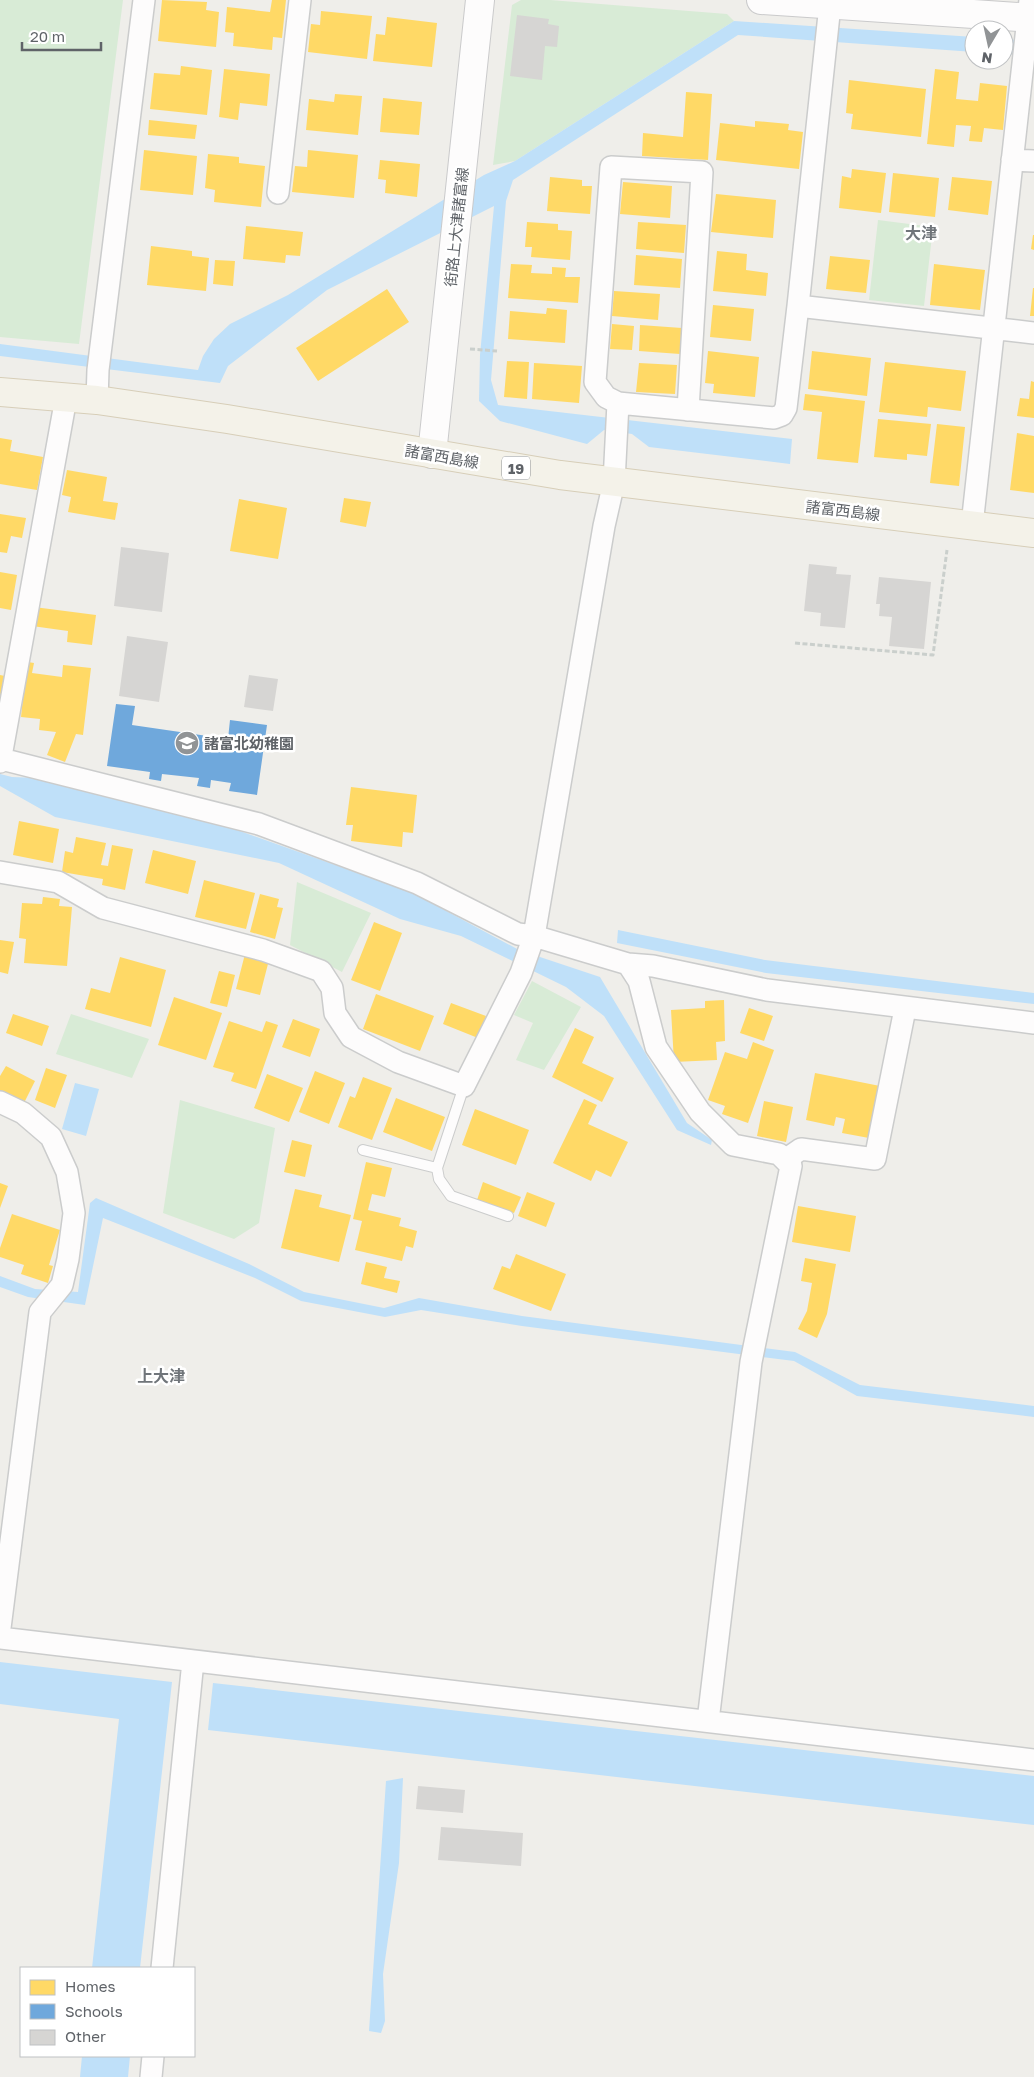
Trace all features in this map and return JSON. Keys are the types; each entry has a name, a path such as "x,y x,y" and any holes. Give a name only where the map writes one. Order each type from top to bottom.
{"main road":[{"name":"諸富西島線","path":"0,392 97,400 227,419 560,476 1034,534"}],"street":[{"path":"97,400 100,349 144,0"},
{"path":"278,193 300,0"},
{"name":"街路上大津諸富線","path":"432,454 480,0"},
{"path":"761,0 829,14 1030,18 1023,60 972,525"},
{"path":"688,410 702,172 611,167 595,382 606,397 618,403 688,410 774,418 782,415 786,408 798,306 829,14"},
{"path":"1012,160 1034,161"},
{"path":"798,306 1034,333"},
{"path":"66,398 0,761 259,824 417,883 532,942 628,964 653,966 768,990 1034,1024"},
{"path":"0,872 58,882 104,908 263,950 321,972 332,988 334,1013 351,1036 398,1062 464,1086 521,973 532,942 602,536 614,482 618,403"},
{"path":"628,964 639,981 656,1047 700,1112 733,1145 780,1154 791,1166 751,1362 708,1721"},
{"path":"785,1160 801,1149 875,1158 905,1009"},
{"path":"0,1102 23,1113 51,1137 67,1172 74,1213 68,1259 62,1285 40,1312 0,1628"},
{"path":"0,1638 1034,1760"},
{"path":"162,1967 193,1661"},
{"path":"151,2077 153,2057"}],"lane":[{"path":"464,1086 437,1168 439,1180 451,1196 508,1216"},
{"path":"364,1150 437,1168"}],"path":[{"path":"470,349 497,351"},
{"path":"795,644 934,655 948,545 972,525"}],"green space":[{"path":"0,0 123,0 79,344 0,337"},
{"path":"521,0 550,0 727,14 734,21 515,161 493,165 512,5"},
{"path":"878,220 933,227 924,306 869,300"},
{"path":"297,882 371,913 342,972 290,945"},
{"path":"532,981 581,1007 544,1070 516,1060 533,1023 514,1015"},
{"path":"71,1014 149,1039 132,1078 56,1054"},
{"path":"180,1100 275,1128 259,1223 234,1239 163,1213"}],"water":[{"path":"734,21 964,36 964,51 738,35 513,180 506,201 491,380 498,405 792,439 790,464 649,447 632,434 604,430 587,444 500,421 479,401 480,355 494,206 327,290 228,366 220,383 0,356 0,344 198,370 203,356 214,339 230,324 288,295 484,175 515,161"},
{"path":"1014,40 1034,41 1034,56 1014,55"},
{"path":"0,774 12,777 38,778 223,825 411,892 519,950 600,977 687,1123 712,1140 711,1145 677,1130 604,1016 566,987 461,936 400,919 279,863 55,817 0,786"},
{"path":"618,930 765,960 1034,993 1034,1004 766,973 617,943"},
{"path":"75,1083 99,1089 86,1136 62,1129"},
{"path":"96,1198 249,1264 304,1292 384,1308 419,1298 522,1316 795,1352 860,1385 1034,1406 1034,1417 857,1396 794,1361 522,1326 421,1310 385,1317 301,1301 255,1278 103,1218 85,1305 28,1297 0,1287 0,1276 35,1289 78,1292 90,1203"},
{"path":"0,1662 172,1682 140,1967 92,1967 119,1719 0,1704"},
{"path":"213,1683 1034,1776 1034,1825 208,1730"},
{"path":"403,1778 399,1863 383,1974 385,2021 381,2033 369,2031 386,1781"},
{"path":"82,2057 130,2057 128,2077 80,2077"}],"building: Homes":[{"path":"162,0 207,2 206,10 219,12 216,47 158,41"},
{"path":"272,0 286,0 282,38 273,37 272,50 233,46 234,33 225,32 227,7 270,12"},
{"path":"321,11 372,16 367,59 308,52 311,24 320,25"},
{"path":"387,17 437,23 432,67 373,61 376,34 385,35"},
{"path":"181,66 212,70 207,115 150,109 154,73 180,75"},
{"path":"224,69 270,74 267,106 240,103 238,120 219,117"},
{"path":"935,69 959,72 956,99 978,101 980,83 1007,86 1003,130 984,128 982,142 969,141 971,126 956,125 954,147 927,144"},
{"path":"849,80 926,89 921,137 851,129 853,114 846,113"},
{"path":"686,92 712,94 708,160 642,156 643,133 683,137"},
{"path":"335,94 362,96 358,135 306,130 309,99 334,102"},
{"path":"383,98 422,102 419,135 380,132"},
{"path":"149,120 197,125 195,139 148,135"},
{"path":"755,121 789,124 788,130 803,132 799,169 716,160 720,123 755,127"},
{"path":"144,150 197,156 193,195 140,190"},
{"path":"308,150 358,155 354,198 292,192 295,166 307,167"},
{"path":"208,154 239,157 239,163 265,166 261,207 214,202 215,190 205,188"},
{"path":"380,160 420,164 417,197 385,193 386,180 378,179"},
{"path":"852,169 886,173 881,213 839,208 842,176 851,178"},
{"path":"893,173 939,178 935,217 889,212"},
{"path":"550,177 582,180 582,186 592,186 590,214 547,211"},
{"path":"952,177 992,181 988,215 948,210"},
{"path":"623,182 672,186 670,218 620,214"},
{"path":"716,194 776,200 773,238 711,232"},
{"path":"527,222 558,224 558,230 572,231 570,260 531,257 532,247 525,247"},
{"path":"638,222 686,225 684,253 636,249"},
{"path":"246,226 303,232 300,256 286,255 285,263 243,259"},
{"path":"1034,235 1034,250 1031,249"},
{"path":"151,246 192,251 192,256 209,258 206,291 147,285"},
{"path":"717,251 747,254 746,270 768,273 766,296 713,291"},
{"path":"636,255 682,259 680,288 634,285"},
{"path":"830,256 870,260 866,293 826,289"},
{"path":"215,260 235,261 233,286 213,284"},
{"path":"511,264 532,265 531,273 552,274 552,267 566,268 565,277 580,277 578,303 508,298"},
{"path":"934,264 985,270 980,310 930,305"},
{"path":"1033,288 1034,316 1030,316"},
{"path":"387,289 409,322 318,381 296,348"},
{"path":"614,291 660,294 658,320 612,316"},
{"path":"713,305 754,309 751,341 710,337"},
{"path":"547,308 567,310 565,343 508,339 510,311 546,314"},
{"path":"612,324 634,326 632,350 610,349"},
{"path":"640,325 682,328 680,354 639,351"},
{"path":"708,351 759,357 755,397 713,393 714,384 705,383"},
{"path":"812,351 871,358 867,396 808,389"},
{"path":"507,361 529,362 527,399 504,397"},
{"path":"885,362 966,371 961,411 928,407 927,417 879,412"},
{"path":"534,363 582,366 579,403 532,399"},
{"path":"639,363 677,365 675,394 636,392"},
{"path":"1031,381 1034,382 1034,418 1017,416 1020,398 1029,399"},
{"path":"805,394 865,401 858,463 817,459 822,412 803,410"},
{"path":"878,419 931,424 927,456 907,454 907,460 874,457"},
{"path":"937,424 965,427 959,486 930,483"},
{"path":"1017,433 1034,436 1034,493 1010,490"},
{"path":"0,438 12,440 10,451 43,457 37,490 0,484"},
{"path":"67,470 107,477 103,501 118,503 115,520 68,512 71,497 62,495"},
{"path":"344,498 371,502 366,527 340,522"},
{"path":"239,499 287,508 278,559 230,551"},
{"path":"0,514 26,518 22,538 11,536 7,553 0,552"},
{"path":"0,572 17,575 11,610 0,608"},
{"path":"34,607 96,615 92,645 67,642 68,631 32,626"},
{"path":"22,661 34,663 32,673 62,677 63,665 91,668 83,735 76,734 65,762 47,755 56,732 39,730 40,719 21,717 23,697 18,696"},
{"path":"0,675 5,676 0,708"},
{"path":"351,787 417,795 413,833 403,832 402,847 351,841 353,825 346,825"},
{"path":"19,821 59,829 53,863 13,855"},
{"path":"76,837 106,843 101,865 108,866 112,845 133,849 125,890 102,885 103,879 62,872 65,851 73,853"},
{"path":"153,850 196,861 188,894 145,883"},
{"path":"204,880 255,893 246,929 195,917"},
{"path":"260,894 279,899 277,907 283,908 275,939 250,932"},
{"path":"43,897 60,899 59,906 72,907 67,966 24,963 26,939 19,938 22,903 42,904"},
{"path":"374,922 402,933 380,991 351,980"},
{"path":"0,940 14,942 8,974 0,972"},
{"path":"245,954 269,960 260,995 236,989"},
{"path":"120,957 166,970 151,1027 85,1009 91,988 110,993"},
{"path":"219,971 235,975 227,1007 210,1003"},
{"path":"376,994 434,1016 420,1051 363,1029"},
{"path":"174,997 222,1013 206,1060 158,1045"},
{"path":"724,1000 725,1041 716,1042 717,1060 674,1062 671,1010 705,1008 705,1001"},
{"path":"451,1003 486,1016 478,1038 443,1024"},
{"path":"749,1008 773,1016 764,1041 740,1033"},
{"path":"13,1014 49,1026 42,1046 6,1033"},
{"path":"293,1019 320,1029 310,1057 282,1047"},
{"path":"229,1021 262,1032 266,1021 278,1025 256,1089 231,1081 234,1073 213,1067"},
{"path":"575,1028 594,1037 582,1063 614,1078 602,1102 552,1077"},
{"path":"753,1042 774,1050 748,1123 722,1114 725,1106 708,1100 725,1052 747,1059"},
{"path":"6,1066 35,1081 24,1103 0,1091 0,1076"},
{"path":"46,1068 67,1075 55,1108 35,1100"},
{"path":"315,1071 345,1083 329,1124 299,1112"},
{"path":"815,1073 880,1086 869,1138 842,1133 845,1119 836,1117 834,1126 806,1120"},
{"path":"267,1074 303,1088 289,1122 254,1108"},
{"path":"363,1077 392,1088 372,1140 338,1127 350,1096 355,1098"},
{"path":"396,1098 445,1117 432,1151 383,1132"},
{"path":"584,1099 597,1105 588,1124 628,1142 611,1177 596,1170 591,1181 553,1163"},
{"path":"764,1101 793,1107 786,1142 757,1136"},
{"path":"475,1109 529,1130 516,1165 462,1145"},
{"path":"292,1140 312,1145 305,1177 284,1172"},
{"path":"366,1162 392,1168 385,1197 372,1194 368,1210 401,1218 399,1226 417,1231 413,1248 406,1246 402,1261 355,1250 362,1221 353,1219"},
{"path":"483,1182 521,1197 514,1213 477,1200"},
{"path":"0,1183 8,1186 0,1208"},
{"path":"295,1189 322,1195 319,1207 351,1215 339,1262 281,1248"},
{"path":"527,1192 555,1203 546,1227 518,1216"},
{"path":"798,1206 856,1216 850,1252 792,1242"},
{"path":"12,1214 60,1230 49,1265 53,1266 48,1283 21,1274 24,1265 0,1257 0,1248"},
{"path":"516,1254 566,1274 551,1311 493,1289 502,1266 510,1269"},
{"path":"805,1258 836,1264 827,1314 817,1338 798,1329 807,1311 812,1283 801,1281"},
{"path":"366,1262 387,1267 384,1278 400,1281 397,1293 361,1284"}],"building: Schools":[{"path":"116,704 135,706 132,725 228,739 230,720 267,725 257,795 229,791 231,783 211,780 210,788 197,786 199,778 162,774 161,781 149,779 150,772 107,766"}],"building: Other":[{"path":"517,15 549,19 548,24 559,26 557,47 545,46 542,80 510,76"},
{"path":"121,547 169,553 162,612 114,606"},
{"path":"809,564 837,567 836,574 851,575 845,628 820,626 821,613 804,611"},
{"path":"879,577 931,582 924,649 889,646 892,617 879,616 880,604 876,604"},
{"path":"127,636 168,642 159,702 119,696"},
{"path":"249,675 278,679 273,711 244,707"},
{"path":"418,1786 465,1790 463,1813 416,1809"},
{"path":"441,1827 523,1833 521,1866 438,1860"}],"place":[{"name":"諸富北幼稚園","path":"187,743"}],"district":[{"name":"大津","path":"921,233"},
{"name":"上大津","path":"161,1376"}]}
